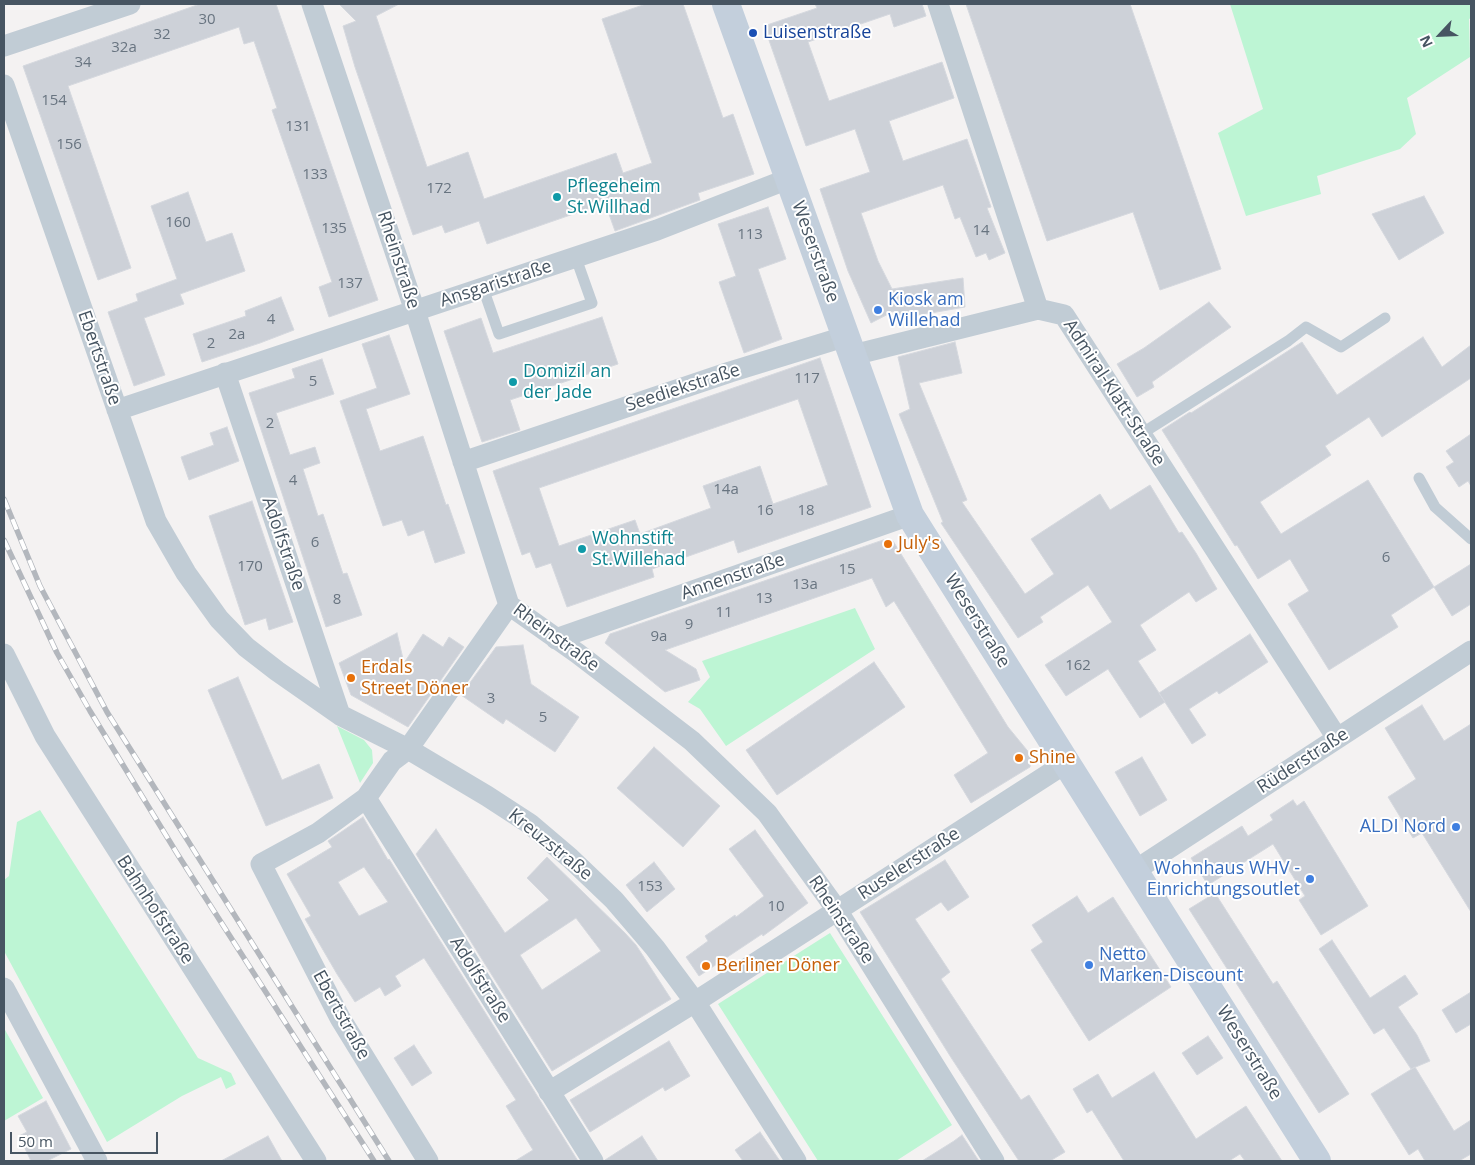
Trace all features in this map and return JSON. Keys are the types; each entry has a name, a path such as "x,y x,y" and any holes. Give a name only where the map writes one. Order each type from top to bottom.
{"street":[{"path":"4,46 130,4"},
{"name":"Rheinstraße","path":"312,4 415,311 509,605 577,653 692,741 767,812 837,910 994,1161"},
{"name":"Weserstraße","path":"726,4 910,515 1317,1161"},
{"path":"938,4 1038,309"},
{"name":"Ebertstraße","path":"4,85 156,521 186,573 220,619"},
{"name":"Ansgaristraße","path":"117,410 576,258 657,230 788,179"},
{"name":"Seediekstraße","path":"463,462 730,372 1038,309"},
{"name":"Admiral-Klatt-Straße","path":"1038,309 1064,314 1337,738"},
{"name":"Adolfstraße","path":"225,373 340,715"},
{"name":"Annenstraße","path":"556,639 910,515"},
{"path":"366,798 392,761 408,750 509,605"},
{"name":"Kreuzstraße","path":"220,619 246,647 340,715 408,750 487,796 530,824 570,858 614,900 655,948 695,1002 796,1161"},
{"name":"Rüderstraße","path":"1134,871 1471,651"},
{"name":"Bahnhofstraße","path":"4,654 45,736 316,1161"},
{"name":"Ruselerstraße","path":"549,1092 695,1002 1066,763"},
{"name":"Ebertstraße","path":"366,798 318,833 261,864 340,1018 428,1161"},
{"name":"Adolfstraße","path":"366,798 594,1161"},
{"path":"4,988 97,1161"}],"lane":[{"path":"483,288 499,334 592,303 576,258"},
{"path":"1141,434 1288,341 1306,327 1341,347 1385,318"},
{"path":"1419,478 1435,507 1471,539"}],"green space":[{"path":"1230,4 1471,4 1471,18 1469,19 1470,57 1407,98 1416,134 1400,149 1317,176 1321,194 1246,216 1218,133 1263,109"},
{"path":"855,608 875,649 726,746 700,709 688,702 710,677 702,661"},
{"path":"337,726 364,740 372,750 373,763 360,783"},
{"path":"40,810 198,1058 231,1073 236,1084 226,1089 221,1077 182,1096 107,1142 4,951 4,880 9,876 17,822"},
{"path":"830,933 952,1125 896,1161 818,1161 718,1004"},
{"path":"4,1028 43,1098 4,1121"}],"building":[{"path":"200,4 276,4 378,300 329,317 319,287 332,282 272,110 277,108 254,41 244,44 239,27 68,86 131,268 98,280 23,66"},
{"path":"339,4 399,4 376,16 427,167 468,152 484,199 616,153 623,173 652,163 602,19 646,4 683,4 723,118 733,114 754,174 698,193 700,200 615,231 605,203 487,244 479,221 445,233 442,225 413,235 355,67 343,26 356,21"},
{"path":"815,4 922,4 926,16 894,27 890,14 808,42 829,101 942,62 954,98 889,121 903,161 967,139 991,207 987,208 1005,253 989,260 986,253 976,257 960,217 955,219 943,185 861,213 878,261 892,289 963,278 965,307 897,319 894,311 871,323 848,271 820,189 870,172 855,129 806,146 764,26 817,8"},
{"path":"966,4 1130,4 1221,269 1160,290 1133,212 1047,241"},
{"path":"188,192 206,242 232,233 245,271 180,294 184,304 144,318 165,375 134,386 108,312 138,301 136,294 177,279 151,206"},
{"path":"1424,196 1444,233 1399,260 1372,214"},
{"path":"768,207 786,259 758,269 782,339 744,353 719,282 736,276 718,224"},
{"path":"281,297 294,330 202,362 193,334 246,316 245,311"},
{"path":"1209,302 1231,327 1152,382 1154,387 1137,397 1117,364 1144,348"},
{"name":"Domizil an der Jade","path":"602,317 618,364 510,400 520,430 482,442 444,331 481,318 493,353"},
{"path":"389,335 410,394 366,409 380,451 423,436 446,505 448,504 465,553 435,563 424,530 408,536 402,520 383,526 340,401 377,388 362,344"},
{"path":"1423,337 1442,367 1471,345 1471,378 1382,437 1369,417 1325,446 1331,455 1260,502 1281,534 1368,480 1434,587 1391,615 1398,627 1329,670 1288,604 1309,591 1290,559 1258,579 1162,430 1302,342 1337,395"},
{"path":"955,342 962,373 919,383 967,500 962,502 1025,594 1054,574 1031,539 1100,494 1110,510 1150,485 1179,533 1182,532 1196,553 1217,589 1196,602 1189,592 1140,625 1156,650 1138,661 1165,702 1140,718 1108,669 1066,696 1045,665 1112,622 1088,585 1040,617 1043,622 1018,638 941,523 943,522 899,414 910,409 898,357"},
{"path":"820,358 871,507 738,553 734,540 652,569 654,577 567,607 551,563 536,568 530,552 522,555 493,471","holes":["798,399 828,485 773,504 760,466 703,486 711,508 640,534 635,520 559,546 539,488"]},
{"path":"322,359 334,394 276,413 290,455 315,447 320,463 303,469 318,516 323,514 343,574 347,573 362,615 326,627 249,393 295,378 292,369"},
{"path":"227,427 239,461 189,480 181,457 214,445 210,433"},
{"path":"1471,434 1471,486 1468,481 1459,487 1446,467 1454,462 1446,451"},
{"path":"252,501 293,622 269,630 266,618 245,625 209,516"},
{"path":"886,539 893,541 1008,727 1031,755 1030,767 971,803 954,775 988,753 894,601 886,607 872,578 665,650 696,669 700,680 665,692 605,643 610,634"},
{"path":"1471,564 1471,604 1452,616 1434,587"},
{"path":"397,633 404,663 423,634 443,647 449,637 464,647 408,727 351,695 339,663"},
{"path":"1250,634 1268,662 1219,694 1217,691 1189,709 1206,735 1192,744 1159,693"},
{"path":"523,645 531,684 579,717 555,752 506,719 503,724 461,695 496,647"},
{"path":"874,662 905,707 777,795 746,750"},
{"path":"238,677 282,780 319,764 333,798 266,826 208,690"},
{"path":"1422,705 1444,741 1471,724 1471,912 1422,833 1413,838 1388,797 1416,779 1385,728"},
{"path":"654,747 720,806 683,847 617,788"},
{"path":"1142,757 1167,800 1140,816 1115,772"},
{"path":"1293,800 1297,806 1304,801 1368,906 1321,935 1299,900 1305,896 1273,844 1208,885 1191,858 1242,826 1248,836 1273,820 1270,815"},
{"path":"363,817 388,860 578,1161 515,1161 533,1150 506,1106 516,1100 424,958 395,976 401,986 385,996 380,987 355,1002 305,919 311,916 287,874 332,847 328,841","holes":["364,867 388,902 359,916 338,882"]},
{"path":"436,829 505,933 549,900 527,878 547,857 636,945 671,999 552,1071 416,854","holes":["576,918 601,951 542,990 520,955"]},
{"path":"755,830 808,903 763,936 762,934 699,976 686,957 708,941 705,936 735,915 736,917 764,896 729,849"},
{"path":"945,860 969,897 948,911 941,902 915,919 950,972 941,979 1021,1100 1029,1095 1065,1152 1050,1161 1019,1161 952,1059 860,912"},
{"path":"654,862 675,889 647,912 626,885"},
{"path":"1215,893 1273,984 1277,981 1349,1094 1319,1113 1189,909"},
{"path":"1077,896 1088,913 1113,897 1171,987 1089,1041 1031,950 1043,942 1032,925"},
{"path":"1332,940 1370,998 1405,975 1418,994 1398,1007 1417,1035 1430,1061 1411,1069 1384,1028 1374,1034 1319,949"},
{"path":"1471,992 1471,1024 1456,1033 1442,1010"},
{"path":"1208,1036 1223,1058 1197,1075 1182,1053"},
{"path":"669,1041 690,1076 665,1091 663,1087 590,1132 570,1100"},
{"path":"414,1045 432,1073 412,1086 394,1058"},
{"path":"1415,1067 1454,1131 1471,1120 1471,1154 1459,1161 1425,1161 1418,1149 1409,1155 1371,1094"},
{"path":"1154,1072 1196,1139 1246,1106 1282,1161 1245,1161 1240,1154 1229,1161 1124,1161 1092,1110 1087,1113 1073,1089 1098,1074 1112,1098"},
{"path":"46,1101 71,1149 47,1161 31,1161 19,1136 27,1132 18,1116"},
{"path":"760,1132 780,1161 743,1161 735,1150"},
{"path":"962,1135 979,1161 922,1161 954,1141"},
{"path":"268,1136 282,1161 221,1161"},
{"path":"642,1136 658,1161 605,1161 605,1160"}],"railway":[{"path":"4,499 40,586 107,712 389,1161"},
{"path":"4,540 57,653 90,711 178,855 374,1161"}],"place":[{"name":"Luisenstraße","path":"753,33"},
{"name":"Pflegeheim St.Willhad","path":"557,197"},
{"name":"Kiosk am Willehad","path":"878,310"},
{"name":"Domizil an der Jade","path":"513,382"},
{"name":"July's","path":"888,544"},
{"name":"Wohnstift St.Willehad","path":"582,549"},
{"name":"Erdals Street Döner","path":"351,678"},
{"name":"Shine","path":"1019,758"},
{"name":"ALDI Nord","path":"1456,827"},
{"name":"Wohnhaus WHV - Einrichtungsoutlet","path":"1310,879"},
{"name":"Netto Marken-Discount","path":"1089,965"},
{"name":"Berliner Döner","path":"706,966"}]}
